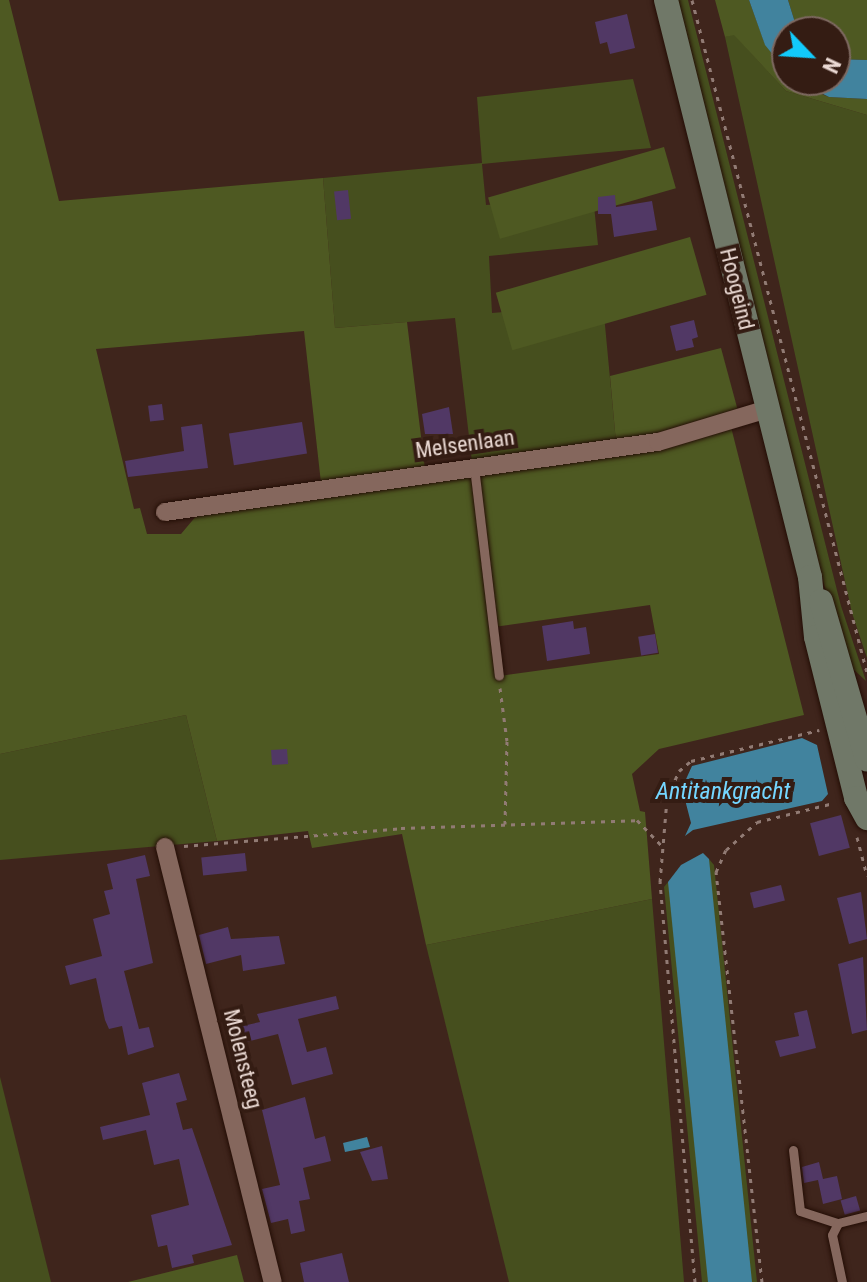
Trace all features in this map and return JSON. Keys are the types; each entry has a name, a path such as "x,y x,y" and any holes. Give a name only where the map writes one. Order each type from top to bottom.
{"main road":[{"name":"Hoogeind","path":"666,0 810,577 854,688"},
{"path":"854,688 838,725 867,818"},
{"path":"854,688 867,759"}],"street":[{"name":"Melsenlaan","path":"165,512 658,442 767,409"},
{"name":"Molensteeg","path":"165,847 273,1282"}],"lane":[{"path":"474,467 499,676"},
{"path":"793,1150 800,1211 838,1223 867,1216"},
{"path":"838,1223 832,1235 842,1282"}],"path":[{"path":"692,0 854,688"},
{"path":"499,676 507,741 505,826"},
{"path":"695,1282 660,882 667,798 684,764 838,725"},
{"path":"762,1282 716,872 726,850 757,822 848,800"},
{"path":"165,847 401,828 637,820 661,845"}],"green space":[{"path":"0,0 9,0 59,201 323,178 335,328 407,322 425,469 321,483 304,331 96,349 134,509 140,508 147,534 181,534 197,515 731,427 804,715 659,749 632,774 640,811 645,812 652,899 426,945 402,834 312,848 308,831 217,841 186,715 0,754","holes":["650,605 659,654 499,676 494,627"]},
{"path":"678,0 688,0 841,606 866,681 850,666 826,592"},
{"path":"715,0 749,0 765,44 771,52 771,75 734,35 725,37"},
{"path":"788,0 867,0 867,60 851,60 851,16 793,16"},
{"path":"734,34 771,75 771,96 803,96 867,115 867,658 852,613 725,37"},
{"path":"633,79 651,148 482,164 486,205 593,196 598,245 489,256 492,313 603,304 616,442 472,462 455,318 335,328 323,178 482,163 477,97"},
{"path":"803,96 867,99 867,115"},
{"path":"664,147 676,188 500,239 488,197"},
{"path":"690,237 707,295 512,350 496,293"},
{"path":"721,348 738,411 668,435 616,442 610,376"},
{"path":"186,715 217,841 0,860 0,754"},
{"path":"709,859 714,865 757,1282 747,1282 705,866"},
{"path":"668,882 673,887 712,1282 702,1282 664,887"},
{"path":"652,899 684,1282 509,1282 426,945"},
{"path":"0,1077 51,1282 0,1282"},
{"path":"237,1255 244,1282 128,1282"}],"water":[{"path":"749,0 788,0 793,16 771,16 771,52 765,45"},
{"path":"851,60 867,60 867,99 829,97 851,96"},
{"name":"Antitankgracht","path":"802,738 817,745 828,794 822,801 693,830 685,836 691,823 682,788 692,766"},
{"name":"Antitankgracht","path":"703,853 709,859 752,1282 708,1282 668,882 681,865"},
{"path":"367,1137 370,1147 345,1152 343,1143"}],"building":[{"path":"627,14 635,48 610,54 607,42 600,44 595,22"},
{"path":"348,190 351,219 337,220 334,191"},
{"path":"615,195 616,207 652,201 657,230 614,237 611,214 598,214 598,197"},
{"path":"694,320 698,337 692,339 694,347 676,351 670,326"},
{"path":"162,404 164,420 150,422 148,406"},
{"path":"449,407 453,434 425,434 422,414"},
{"path":"302,422 307,454 234,465 229,434"},
{"path":"202,424 208,468 128,477 125,461 184,451 181,427"},
{"path":"573,621 574,629 586,627 590,654 547,661 542,626"},
{"path":"655,634 658,653 641,655 638,637"},
{"path":"287,749 288,764 272,765 271,750"},
{"path":"841,815 850,848 819,856 810,823"},
{"path":"245,853 247,871 203,876 201,858"},
{"path":"145,855 150,876 136,879 153,963 124,971 139,1029 149,1027 154,1047 128,1055 122,1026 109,1029 105,1020 96,978 70,985 65,966 102,956 93,919 110,914 104,891 113,889 107,864"},
{"path":"781,885 785,901 754,908 750,893"},
{"path":"861,892 867,939 849,944 837,898"},
{"path":"228,927 231,939 279,936 285,964 243,971 241,955 206,964 199,935"},
{"path":"863,957 867,1030 852,1034 838,964"},
{"path":"336,996 339,1009 298,1019 307,1052 326,1047 333,1074 292,1085 278,1034 242,1043 238,1027 260,1022 257,1014"},
{"path":"807,1010 816,1048 780,1057 775,1041 799,1036 794,1013"},
{"path":"179,1073 187,1100 176,1103 183,1130 192,1128 232,1245 192,1255 194,1263 172,1268 167,1245 158,1247 151,1215 189,1205 179,1159 154,1165 146,1130 103,1140 100,1127 150,1115 142,1083"},
{"path":"305,1097 315,1139 325,1136 331,1161 303,1168 310,1199 299,1201 305,1231 291,1234 288,1219 271,1223 262,1189 280,1185 262,1110"},
{"path":"382,1146 388,1179 372,1181 360,1152"},
{"path":"819,1162 823,1179 837,1176 842,1199 823,1204 818,1180 804,1183 802,1167"},
{"path":"856,1196 860,1210 845,1215 841,1200"},
{"path":"342,1253 349,1282 304,1282 300,1263"}]}
